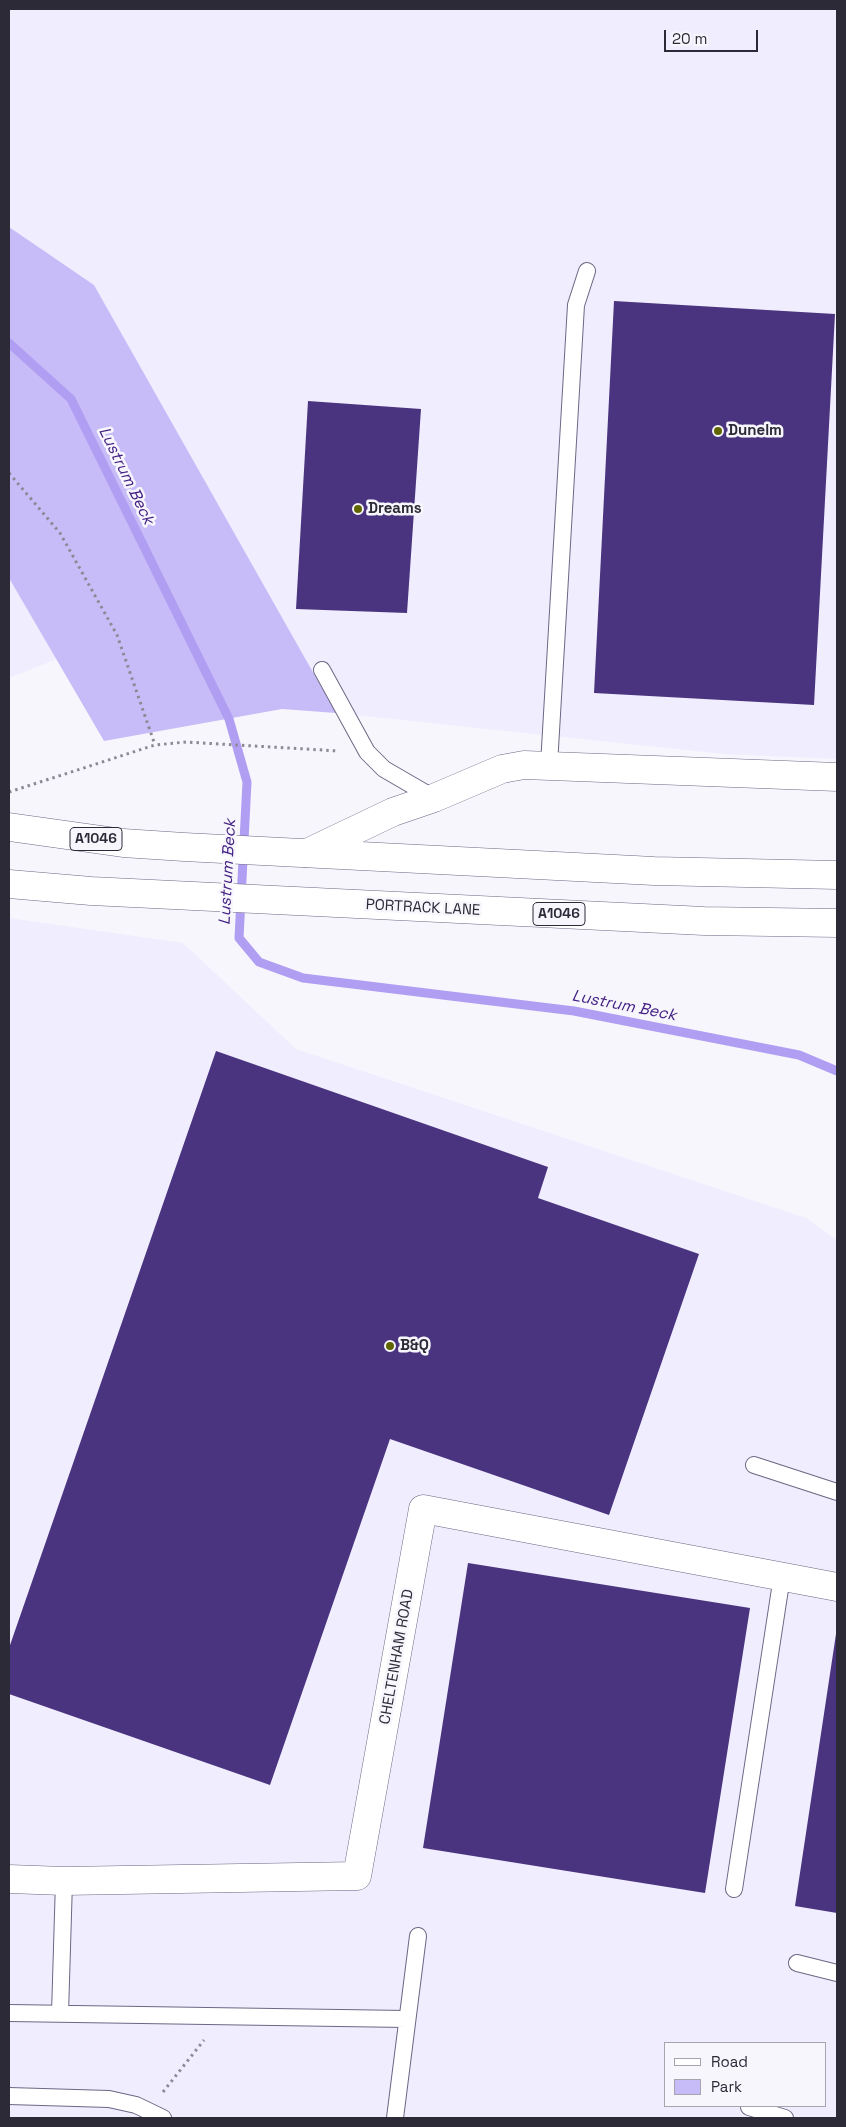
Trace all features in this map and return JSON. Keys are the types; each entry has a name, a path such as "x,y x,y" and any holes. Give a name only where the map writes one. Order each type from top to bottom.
{"street":[{"path":"296,852 502,769 524,764 837,777"},
{"name":"A1046","path":"9,827 123,843 184,847 654,871 837,874"},
{"name":"PORTRACK LANE","path":"9,884 183,896 704,921 837,923"},
{"name":"CHELTENHAM ROAD","path":"9,1879 64,1881 357,1876 423,1509 837,1586"}],"lane":[{"path":"549,764 576,305 588,271"},
{"path":"322,670 367,752 384,769 434,798"},
{"path":"754,1465 837,1492"},
{"path":"734,1889 782,1576"},
{"path":"60,2014 64,1881"},
{"path":"394,2118 418,1936"},
{"path":"797,1963 837,1973"},
{"path":"9,2013 406,2019"},
{"path":"9,2096 109,2099 136,2104 157,2115"},
{"path":"749,2108 785,2118"}],"path":[{"path":"9,473 60,533 118,635 155,744"},
{"path":"9,792 155,744 186,742 306,751"},
{"path":"157,2115 161,2096 204,2041 206,2016"}],"shaded area":[{"path":"9,9 837,9 837,759 724,754 336,713 94,285 9,227"},
{"path":"9,578 57,659 9,678"},
{"path":"9,918 183,943 296,1049 806,1218 837,1240 837,2118 9,2118"}],"green space":[{"path":"9,227 94,285 336,713 282,709 104,741 9,578"}],"building":[{"name":"Dunelm","path":"614,301 835,314 814,705 594,693"},
{"name":"Dreams","path":"308,401 421,409 407,613 296,609"},
{"name":"B&Q","path":"216,1051 548,1167 538,1198 699,1254 609,1515 390,1439 270,1785 9,1694 9,1648"},
{"path":"468,1563 750,1608 705,1893 423,1848"},
{"path":"837,1634 837,1913 795,1906"}],"waterway":[{"name":"Lustrum Beck","path":"9,343 71,399 229,719 247,782 239,938 259,962 303,978 574,1011 799,1055 837,1071"}],"place":[{"name":"Dunelm","path":"718,431"},
{"name":"Dreams","path":"358,509"},
{"name":"B&Q","path":"390,1346"}]}
